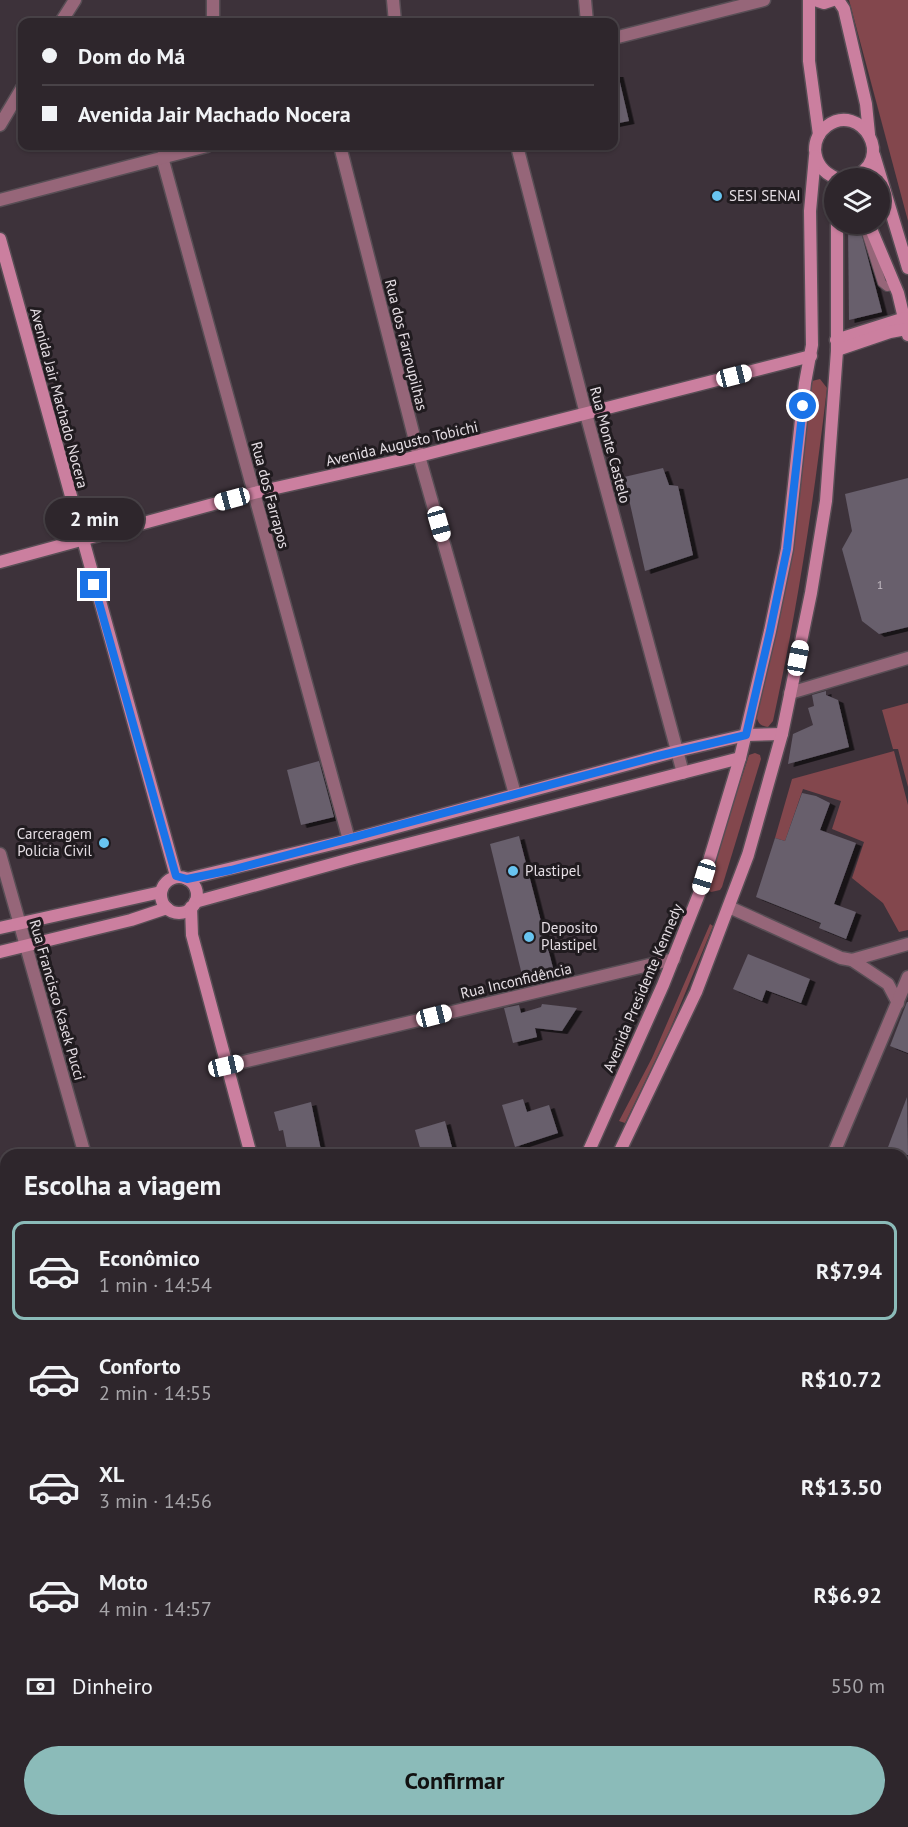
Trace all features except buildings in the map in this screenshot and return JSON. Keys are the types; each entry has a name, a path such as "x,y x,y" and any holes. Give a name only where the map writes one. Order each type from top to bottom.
{"street":[{"path":"64,18 75,0"},
{"path":"213,0 213,18"},
{"path":"393,0 395,18"},
{"path":"585,0 587,18"},
{"path":"618,37 764,0"},
{"path":"809,0 809,61 819,135"},
{"path":"815,0 824,3 833,0"},
{"path":"838,0 844,9 866,104 874,153 908,268"},
{"path":"0,126 18,95"},
{"path":"819,135 831,123 843,120 858,123 870,134"},
{"name":"Avenida Presidente Kennedy","path":"589,1149 674,959 699,894 740,758 770,631 787,549 811,356 810,211 815,145 819,135"},
{"path":"0,200 191,150"},
{"name":"Rua dos Farroupilhas","path":"341,150 419,456 515,794"},
{"name":"Rua Monte Castelo","path":"518,150 586,414 683,773"},
{"path":"867,168 874,153"},
{"path":"815,156 824,171"},
{"name":"Rua dos Farrapos","path":"162,157 349,840"},
{"path":"621,1149 696,992 748,855 782,734 811,593 826,501 836,345 837,234"},
{"path":"836,345 906,327 894,286 873,234"},
{"name":"Avenida Jair Machado Nocera","path":"0,239 82,539 182,878"},
{"name":"Avenida Augusto Tobichi","path":"0,562 254,493 419,456 811,356"},
{"path":"790,693 908,658"},
{"path":"192,935 162,900 161,892 165,884 182,878 231,870 349,840 677,751 746,735 782,734"},
{"path":"0,952 170,910 183,912 193,905 365,855 740,758"},
{"name":"Rua Francisco Kasek Pucci","path":"0,854 83,1149"},
{"path":"182,878 195,889 192,935 249,1149"},
{"path":"0,928 161,892"},
{"path":"729,907 841,958 852,960 888,984 898,1003"},
{"path":"852,960 908,944"},
{"name":"Rua Inconfidência","path":"226,1066 674,959"},
{"path":"836,1149 908,977"}],"lane":[{"path":"867,234 882,283 887,287 894,286"}],"shaded area":[{"path":"849,0 908,0 908,221"},
{"path":"820,379 827,388 811,514 782,680 773,721 768,727 760,724 756,715 787,577 800,491 808,385"},
{"path":"908,703 908,787 898,749 893,749 882,710"},
{"path":"894,751 908,805 908,930 899,932 883,903 852,878 864,842 832,829 841,801 803,789 785,841 775,838 792,779"},
{"path":"755,753 760,755 761,759 722,887 720,890 711,892 707,889 707,883 749,755"},
{"path":"710,924 713,926 669,1032 625,1123 619,1121 652,1058"}],"place":[{"name":"SESI SENAI","path":"717,196"},
{"name":"Carceragem Policia Civil","path":"104,843"},
{"name":"Plastipel","path":"513,871"},
{"name":"Deposito Plastipel","path":"529,937"}],"route":[{"path":"94,585 176,876 187,879 231,870 654,757 746,735 787,549 803,406"}]}
